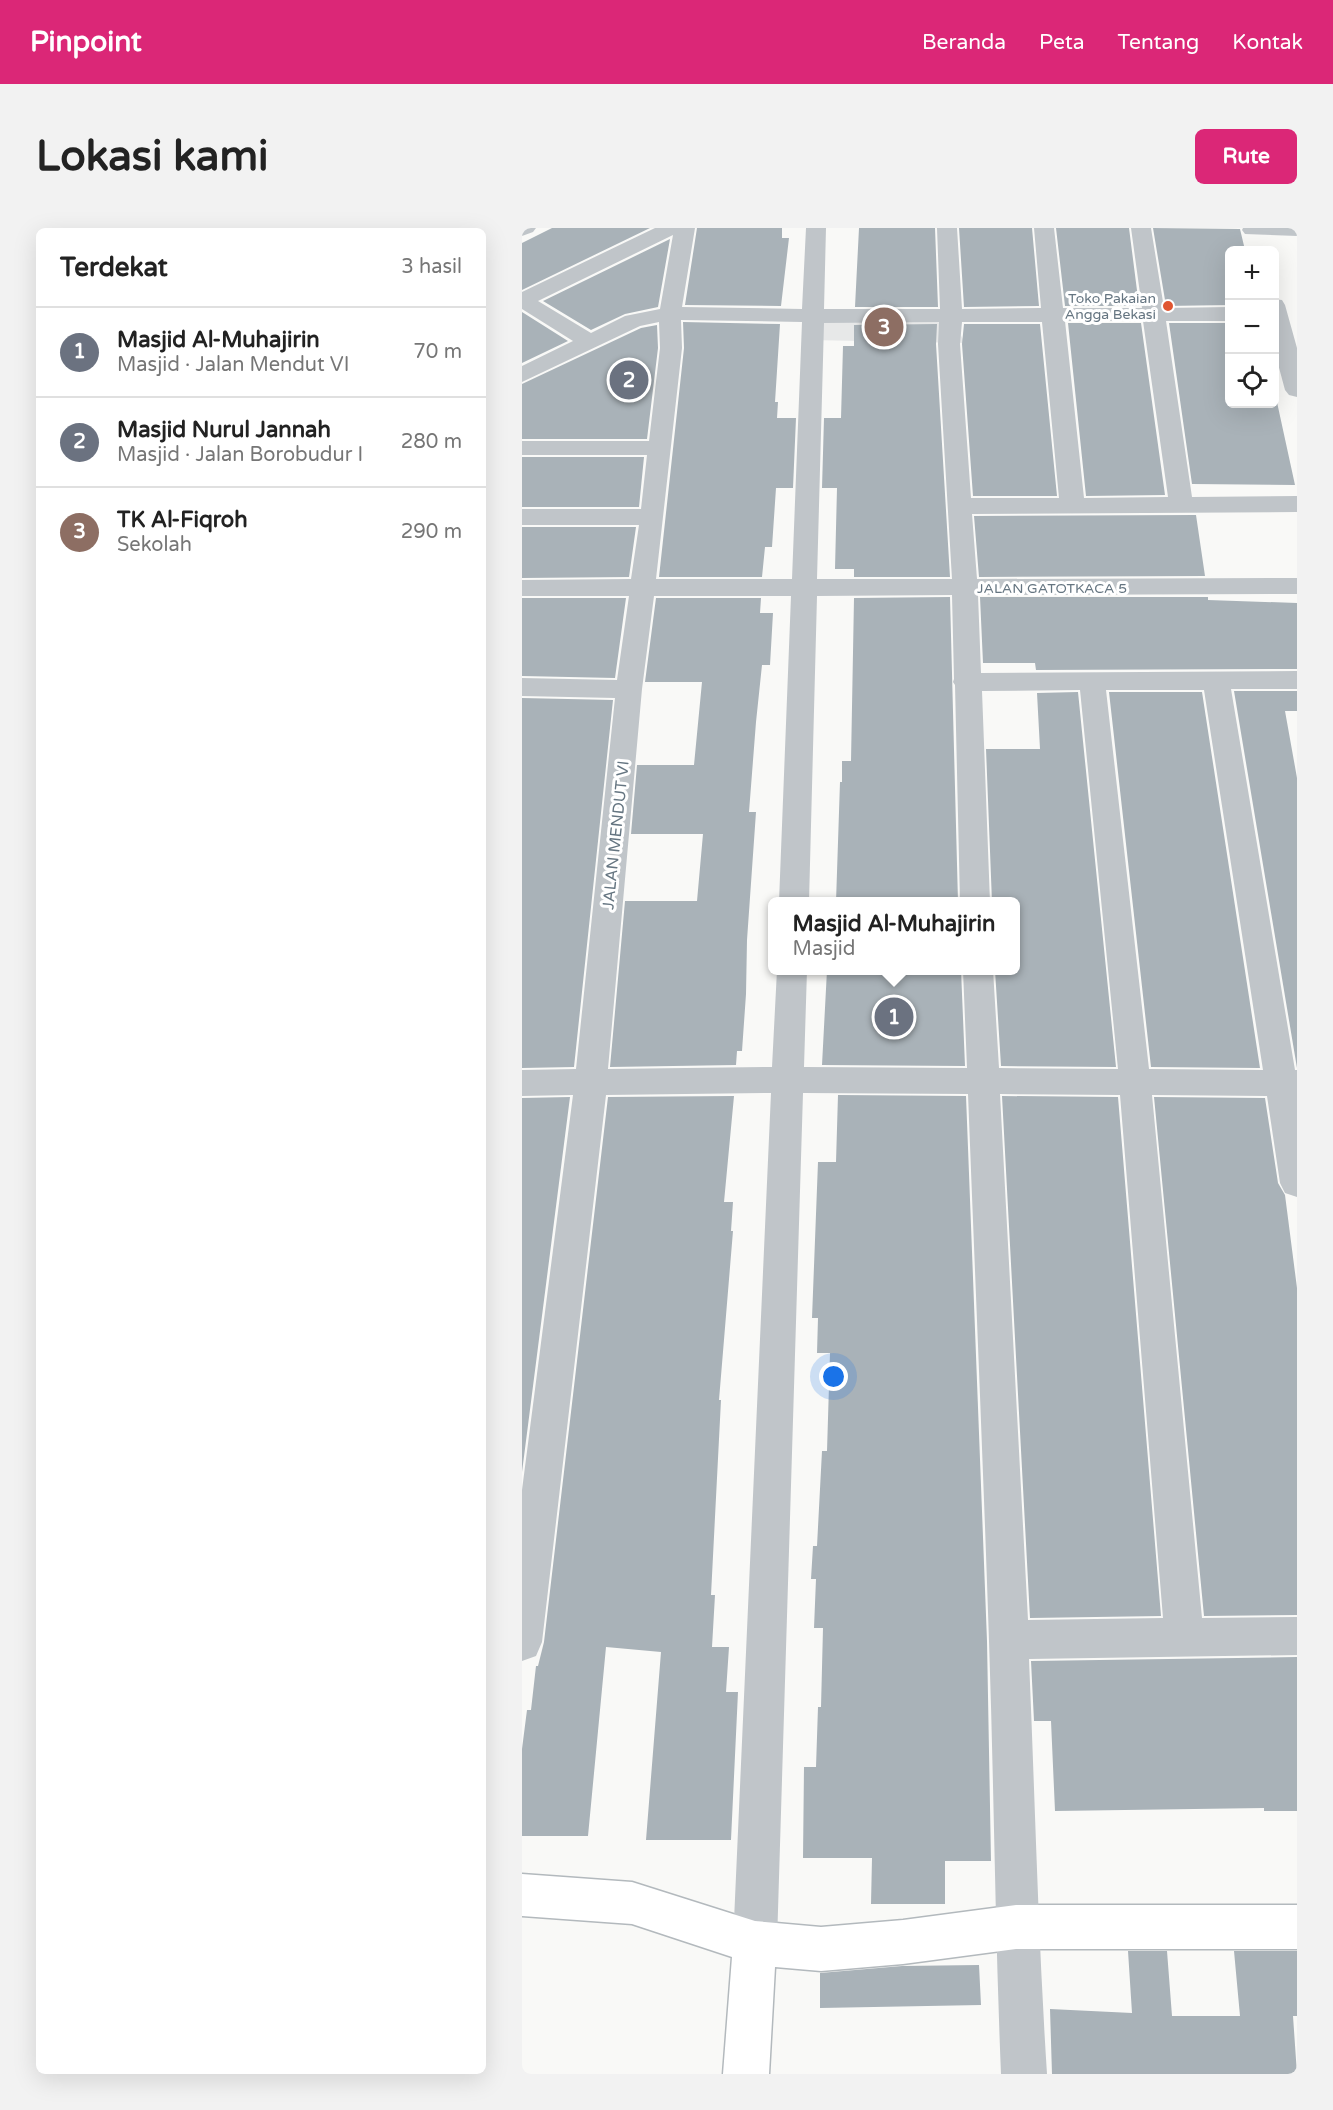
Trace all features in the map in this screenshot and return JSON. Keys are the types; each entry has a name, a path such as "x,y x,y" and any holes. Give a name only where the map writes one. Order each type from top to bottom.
{"street":[{"path":"522,300 672,228"},
{"name":"JALAN MENDUT VI","path":"522,1642 591,1083 629,688 652,517 671,348 670,313 685,228"},
{"path":"794,897 816,228"},
{"path":"947,228 951,315 949,344 964,588 975,897"},
{"path":"1044,228 1072,505"},
{"path":"1141,228 1181,504"},
{"path":"1257,246 1252,229 1297,230"},
{"path":"522,300 588,341"},
{"path":"1281,311 1297,390"},
{"path":"522,375 633,321 670,313 813,316 1225,314"},
{"path":"522,448 658,448"},
{"path":"958,506 1297,504"},
{"path":"522,517 652,517"},
{"name":"JALAN GATOTKACA 5","path":"522,588 1297,586"},
{"path":"1216,680 1289,1083 1297,1183"},
{"path":"966,682 1297,680"},
{"path":"1092,681 1134,1083 1184,1638"},
{"path":"522,687 629,688"},
{"path":"746,2074 755,1943 792,975"},
{"path":"978,975 1010,1640 1017,1872 1016,1927 1024,2074"},
{"path":"522,1083 787,1080 1289,1083"},
{"path":"1010,1640 1297,1636"},
{"path":"522,1895 632,1903 755,1943 821,1949 903,1942 1016,1927 1297,1927"}],"shaded area":[{"path":"815,313 949,313 965,343 809,340"}],"building":[{"path":"552,228 650,228 522,290 522,243"},
{"path":"697,228 782,228 782,238 789,238 781,306 685,305"},
{"path":"859,228 935,228 938,307 855,307"},
{"path":"959,228 1032,228 1039,306 964,307"},
{"path":"1056,228 1129,228 1139,306 1065,306"},
{"path":"1153,228 1240,229 1244,246 1225,246 1225,305 1166,306"},
{"path":"670,239 658,307 625,314 591,330 543,301"},
{"path":"522,312 568,341 522,363"},
{"path":"683,322 780,324 775,402 778,402 777,418 796,418 793,488 776,488 772,547 765,547 762,577 659,577 684,348"},
{"path":"1068,323 1141,323 1165,495 1086,496"},
{"path":"1169,323 1225,323 1225,408 1278,408 1295,485 1192,484"},
{"path":"937,324 936,344 950,577 854,577 854,569 835,569 837,488 822,488 824,418 841,418 843,346 854,346 854,325"},
{"path":"964,324 1040,324 1057,496 973,496 962,344"},
{"path":"657,325 658,348 647,439 522,439 522,384 641,328"},
{"path":"522,457 644,457 639,507 522,507"},
{"path":"1196,515 1205,576 979,577 974,516"},
{"path":"522,527 636,527 629,577 522,578"},
{"path":"950,597 958,897 836,897 842,761 851,761 854,598"},
{"path":"980,597 1208,597 1208,600 1297,603 1297,669 1036,670 1035,663 983,663"},
{"path":"522,598 626,598 615,678 522,676"},
{"path":"656,598 761,598 760,613 773,613 770,665 762,665 756,722 749,812 756,812 747,940 746,994 742,1051 737,1051 736,1065 610,1067 625,901 697,901 703,834 631,834 637,765 694,765 702,682 645,682"},
{"path":"1234,691 1297,691 1297,711 1285,711 1297,778 1297,1068"},
{"path":"1078,692 1116,1067 1001,1066 995,975 1020,975 1020,897 992,897 986,749 1040,749 1037,693"},
{"path":"1109,692 1202,692 1260,1068 1151,1067"},
{"path":"522,698 613,700 574,1067 522,1068"},
{"path":"827,975 961,975 965,1066 822,1065"},
{"path":"838,1095 966,1096 987,1641 991,1861 945,1861 945,1904 871,1904 872,1858 803,1858 804,1767 816,1767 818,1707 821,1707 823,1628 814,1628 816,1579 811,1579 813,1546 817,1546 822,1451 827,1451 830,1353 817,1353 818,1318 812,1318 818,1162 836,1162"},
{"path":"734,1096 724,1202 733,1202 731,1231 733,1231 719,1400 721,1400 711,1595 715,1595 712,1647 729,1647 726,1692 738,1692 731,1840 646,1840 661,1652 606,1647 588,1836 522,1836 522,1749 527,1710 531,1710 536,1666 538,1666 544,1642 608,1097"},
{"path":"1002,1096 1118,1097 1161,1616 1030,1618"},
{"path":"570,1097 522,1472 522,1098"},
{"path":"1154,1097 1265,1098 1278,1183 1285,1195 1297,1288 1297,1615 1204,1616"},
{"path":"1297,1657 1297,1811 1264,1811 1264,1808 1055,1811 1051,1721 1034,1721 1031,1661"},
{"path":"1128,1951 1167,1951 1172,2016 1240,2016 1234,1951 1297,1951 1297,2016 1293,2016 1297,2074 1052,2074 1050,2009 1132,2013"},
{"path":"979,1965 981,2005 820,2008 820,1973 902,1966"}],"place":[{"name":"Toko Pakaian Angga Bekasi","path":"1168,306"},
{"name":"TK Al-Fiqroh","path":"884,327"},
{"name":"Masjid Nurul Jannah","path":"629,380"},
{"name":"Masjid Al-Muhajirin","path":"894,1017"}]}
